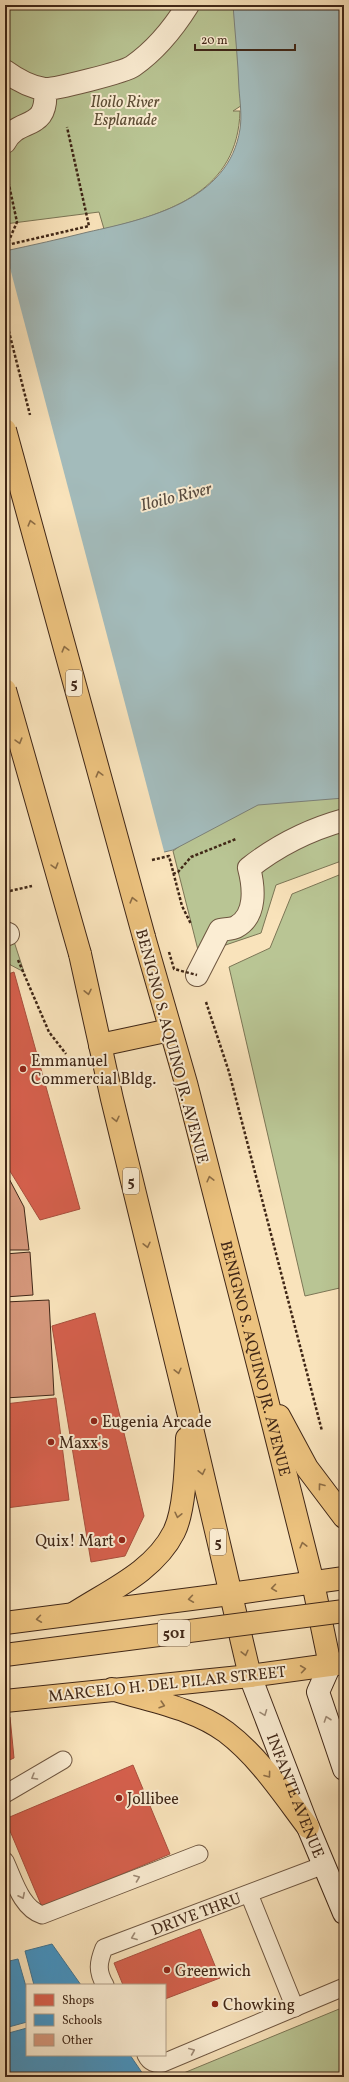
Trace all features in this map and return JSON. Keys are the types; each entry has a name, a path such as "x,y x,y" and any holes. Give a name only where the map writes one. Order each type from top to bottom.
{"main road":[{"name":"BENIGNO S. AQUINO JR. AVENUE","path":"5,430 144,937 186,1083 313,1583 337,1664"},
{"name":"5","path":"5,690 80,954 100,1045 250,1676"},
{"path":"100,1045 170,1030"},
{"path":"264,1388 307,1468 344,1517"},
{"path":"73,1614 135,1575 154,1559 174,1532 179,1514 186,1463 187,1407"},
{"path":"5,1623 344,1578"},
{"name":"501","path":"5,1655 344,1611"},
{"name":"MARCELO H. DEL PILAR STREET","path":"5,1701 250,1676 337,1664"},
{"path":"112,1689 190,1713 226,1732 261,1765 308,1827"}],"street":[{"path":"5,71 17,80 51,88 132,67 172,30 188,5"},
{"path":"5,142 16,130 37,119 51,88"},
{"path":"198,979 220,930 236,927 246,918 251,906 253,892 249,868 291,839 318,827 344,820"},
{"path":"337,1664 318,1692 344,1769"},
{"name":"INFANTE AVENUE","path":"250,1676 308,1827 344,1914"}],"lane":[{"path":"5,1794 63,1760"},
{"path":"5,1861 26,1904 34,1912 42,1915 199,1854"},
{"name":"DRIVE THRU","path":"104,1984 99,1974 99,1961 104,1948 324,1865"},
{"path":"249,1894 295,2008"},
{"path":"146,2056 149,2061 156,2064 163,2063 344,1987"}],"path":[{"path":"6,245 89,226 51,88"},
{"path":"5,165 17,222 6,245"},
{"path":"169,856 182,906 192,925 209,931 220,930"},
{"path":"6,934 49,1032 66,1054"},
{"path":"204,997 229,1072 323,1434"}],"green space":[{"name":"Iloilo River Esplanade","path":"5,5 292,5 253,98 233,111 240,111 236,138 227,161 213,179 196,194 176,206 129,223 104,229 99,212 5,224"},
{"path":"344,771 344,860 276,885 261,933 199,954 173,851 181,845 177,819"},
{"path":"344,873 344,1287 305,1296 229,967 270,948 292,894"},
{"path":"5,914 24,972 5,962"},
{"path":"344,2007 344,2077 174,2077"}],"water":[{"name":"Iloilo River","path":"233,5 344,5 344,798 258,805 173,850 5,889 5,251 111,227 159,213 182,203 203,190 220,174 233,154 241,124"}],"pier":[{"path":"5,249 165,855 11,890 5,868"}],"building: Shops":[{"name":"Emmanuel Commercial Bldg.","path":"14,972 80,1209 40,1220 5,1163 5,975"},
{"name":"Eugenia Arcade","path":"95,1313 144,1516 125,1556 91,1562 52,1326"},
{"path":"56,1398 69,1500 6,1508 5,1404"},
{"path":"5,1717 10,1717 14,1758 5,1762"},
{"path":"133,1765 170,1854 42,1907 5,1819"},
{"name":"Greenwich","path":"200,1929 220,1978 166,1999 166,1984 123,1984 114,1963"}],"building: Schools":[{"path":"52,1944 80,1984 34,1984 25,1951"},
{"path":"18,1959 26,1987 26,2022 5,2028 5,1962"},
{"path":"26,2028 26,2056 131,2056 145,2077 12,2077 5,2054 5,2034"}],"building: Other":[{"path":"5,1171 24,1207 29,1250 5,1250"},
{"path":"30,1252 33,1295 5,1297 5,1254"},
{"path":"49,1300 54,1395 5,1398 5,1302"}],"place":[{"name":"Emmanuel Commercial Bldg.","path":"23,1069"},
{"name":"Eugenia Arcade","path":"94,1421"},
{"name":"Maxx's","path":"51,1442"},
{"name":"Quix! Mart","path":"122,1540"},
{"name":"Jollibee","path":"119,1798"},
{"name":"Greenwich","path":"167,1970"},
{"name":"Chowking","path":"215,2004"}]}
